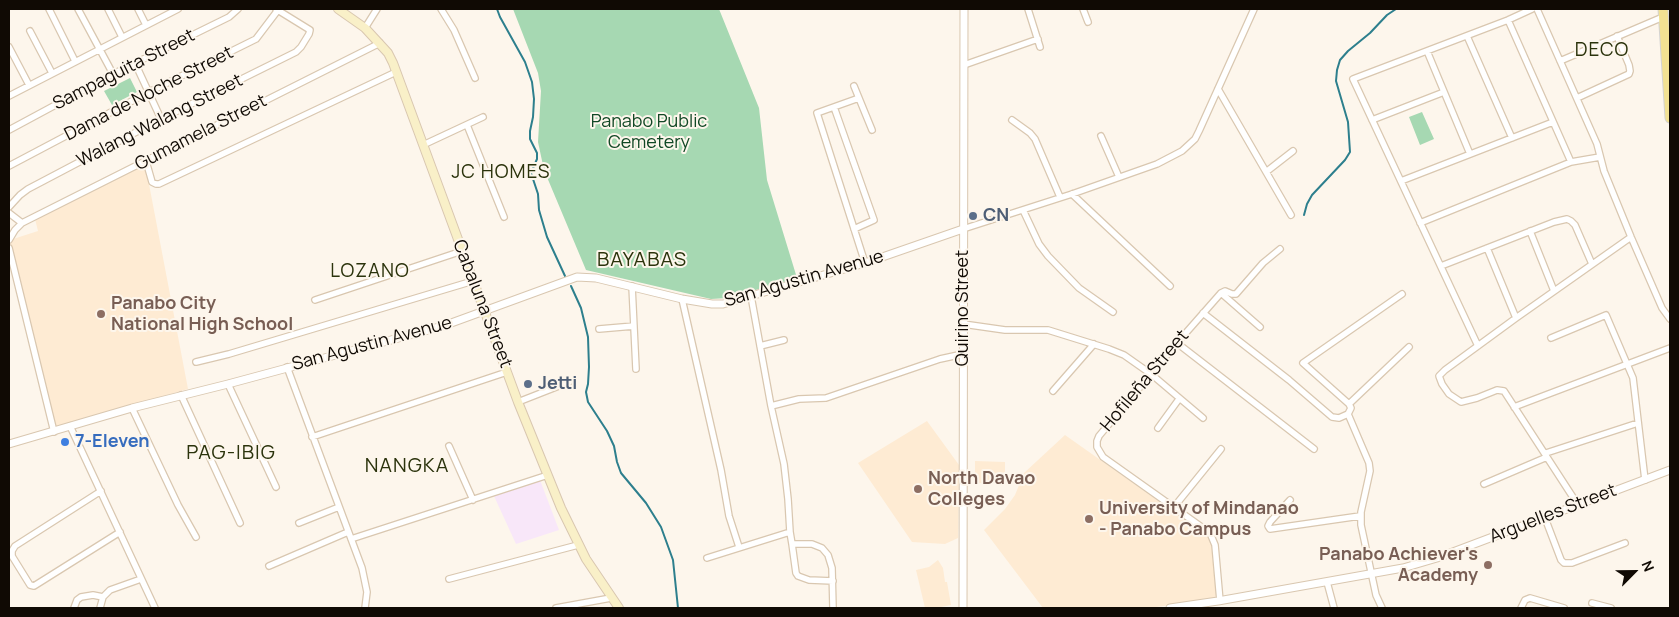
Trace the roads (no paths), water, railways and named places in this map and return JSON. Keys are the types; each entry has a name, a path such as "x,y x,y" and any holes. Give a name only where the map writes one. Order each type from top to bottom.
{"main road":[{"name":"Cabaluna Street","path":"338,9 365,28 388,53 518,402 548,475 578,545 619,608"},
{"path":"1663,13 1670,118"}],"street":[{"path":"49,9 75,61"},
{"path":"78,9 113,74"},
{"path":"108,9 122,37"},
{"path":"138,9 146,25"},
{"path":"9,96 146,25 169,11 178,9"},
{"name":"Sampaguita Street","path":"9,130 113,74 229,17 238,9"},
{"name":"Walang Walang Street","path":"9,206 28,189 161,119 292,55 301,47 310,32 277,9"},
{"name":"Dama de Noche Street","path":"9,166 149,92 256,39 277,9"},
{"path":"365,28 377,9"},
{"path":"441,9 454,30 475,78"},
{"name":"Quirino Street","path":"963,608 964,9"},
{"path":"1028,9 1040,47"},
{"path":"1083,9 1088,22"},
{"path":"963,229 1072,194 1167,160 1189,145 1199,131 1254,9"},
{"path":"1478,346 1353,79 1508,20 1532,9"},
{"path":"1538,9 1597,144 1604,171 1631,237 1662,308 1670,319"},
{"path":"1560,61 1663,13"},
{"path":"1508,20 1571,162"},
{"path":"30,30 52,73"},
{"path":"1467,36 1512,138"},
{"path":"1577,98 1629,74 1629,65 1617,36"},
{"path":"964,65 1038,39"},
{"name":"Gumamela Street","path":"22,223 380,43"},
{"path":"9,47 30,84"},
{"path":"1427,51 1470,154"},
{"path":"135,63 161,119"},
{"path":"146,161 152,182 159,184 396,72"},
{"path":"854,86 872,130"},
{"path":"1218,89 1291,214"},
{"path":"1372,120 1444,92"},
{"path":"859,98 816,113 865,263"},
{"path":"834,107 874,220 854,229"},
{"path":"423,144 483,117"},
{"path":"1012,120 1035,139 1060,198"},
{"path":"1401,181 1553,122"},
{"path":"467,125 504,217"},
{"path":"1101,136 1119,177"},
{"path":"1266,172 1293,151"},
{"path":"1420,222 1571,162 1600,157"},
{"path":"1072,194 1170,286"},
{"path":"1023,210 1039,244 1048,256 1079,288 1113,312"},
{"path":"9,213 22,223 9,240"},
{"path":"1440,266 1562,219 1567,219 1575,225 1592,264"},
{"name":"San Agustin Avenue","path":"9,444 132,408 404,337 485,312 584,276 717,304 865,263 963,229"},
{"path":"1530,231 1554,291"},
{"path":"1578,505 1502,390 1461,402 1449,394 1440,380 1442,373 1478,346 1631,237"},
{"path":"9,248 54,432"},
{"path":"1487,248 1516,318"},
{"path":"1221,293 1226,291 1236,294 1263,263 1280,250"},
{"path":"315,300 462,251"},
{"path":"196,362 229,354 473,281"},
{"path":"632,286 636,369"},
{"path":"1221,293 1260,327"},
{"name":"Hofileña Street","path":"1220,601 1213,539 1206,530 1103,457 1097,447 1097,441 1151,374 1221,293"},
{"path":"1203,313 1289,380 1332,417 1339,418 1348,414 1351,408 1350,404 1303,363 1402,294"},
{"path":"751,296 771,406 784,464 790,532 796,572 798,576 808,580 833,580"},
{"path":"682,298 721,470 729,516 740,547"},
{"path":"1550,338 1606,315 1633,378 1645,480"},
{"path":"963,324 1005,330 1048,330 1124,355 1151,374 1203,418"},
{"path":"599,329 634,326"},
{"path":"760,346 784,340"},
{"path":"1177,343 1314,449"},
{"path":"1052,391 1094,344"},
{"path":"1350,404 1409,347"},
{"path":"1514,407 1670,348"},
{"path":"771,406 799,399 826,398 940,359 963,354"},
{"path":"287,368 362,568 367,592 365,608"},
{"path":"312,437 507,372"},
{"path":"518,402 569,382"},
{"path":"228,384 276,487"},
{"path":"181,395 240,523"},
{"path":"1158,428 1179,399"},
{"path":"132,408 178,505 196,537"},
{"path":"1348,414 1367,457 1370,471 1360,516 1376,595 1382,608"},
{"path":"1484,484 1546,455 1638,423"},
{"path":"70,426 154,608"},
{"path":"449,446 473,500"},
{"path":"1174,507 1221,449"},
{"name":"Arguelles Street","path":"1170,608 1220,601 1403,568 1437,558 1670,470"},
{"path":"351,540 548,475"},
{"path":"101,491 15,546 12,556 30,585 34,586 120,532"},
{"path":"1290,500 1269,524 1270,529 1360,516"},
{"path":"299,523 339,506"},
{"path":"1545,518 1561,560 1564,563 1572,563 1625,543"},
{"path":"269,566 348,532"},
{"path":"707,558 790,532"},
{"path":"792,544 806,543 822,548 828,555 831,562 833,580 833,608"},
{"path":"449,579 578,545"},
{"path":"100,608 103,597 110,590 141,579"},
{"path":"1327,582 1334,608"},
{"path":"74,608 77,600 81,597 93,595 103,597"},
{"path":"556,608 611,598"},
{"path":"1521,608 1528,598 1564,608"},
{"path":"1592,603 1611,608"}],"waterway":[{"path":"497,9 525,62 532,82 534,99 530,139 537,153 537,159 531,173 538,194 539,210 547,237 565,276"},
{"path":"1304,215 1312,195 1345,160 1350,152 1348,122 1336,81 1340,60 1387,15 1396,9"},
{"path":"571,286 581,308 588,337 589,367 586,392 588,402 607,431 614,446 621,473 646,503 661,527 673,560 678,608"}],"place":[{"name":"CN","path":"973,216"},
{"name":"Panabo City National High School","path":"101,314"},
{"name":"Jetti","path":"528,384"},
{"name":"7-Eleven","path":"65,442"},
{"name":"North Davao Colleges","path":"918,489"},
{"name":"University of Mindanao - Panabo Campus","path":"1089,519"},
{"name":"Panabo Achiever's Academy","path":"1488,565"}],"district":[{"name":"DECO","path":"1602,51"},
{"name":"JC HOMES","path":"501,173"},
{"name":"BAYABAS","path":"642,260"},
{"name":"LOZANO","path":"370,272"},
{"name":"PAG-IBIG","path":"231,453"},
{"name":"NANGKA","path":"407,466"}],"park label":[{"name":"Panabo Public Cemetery","path":"649,132"}]}
